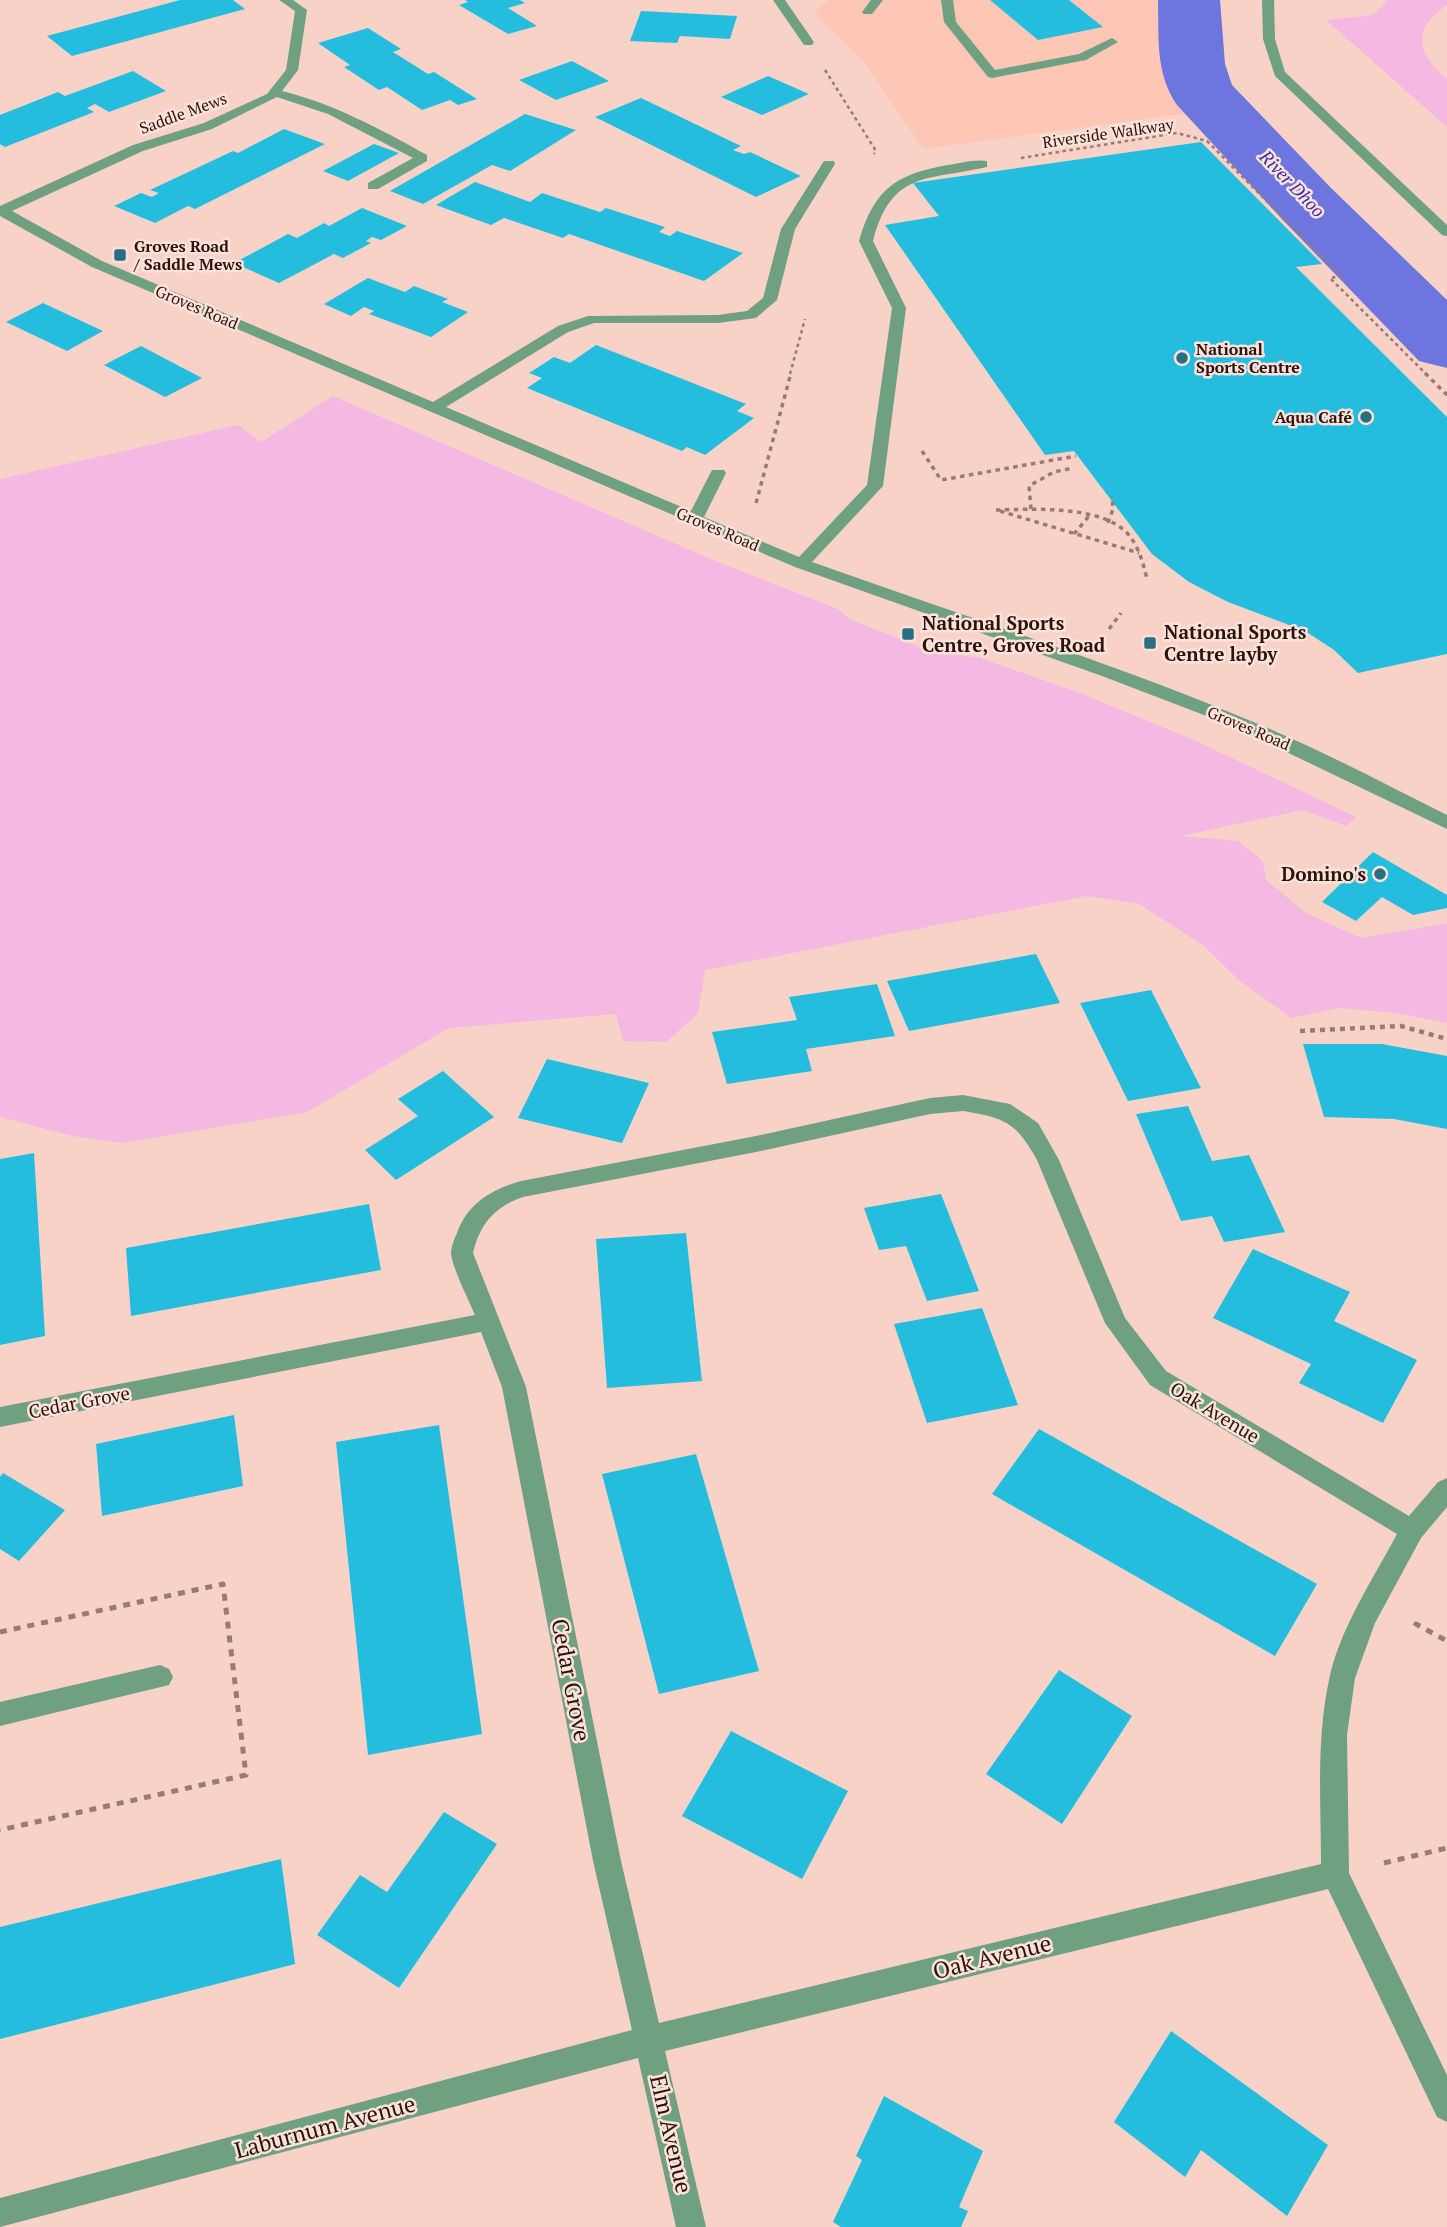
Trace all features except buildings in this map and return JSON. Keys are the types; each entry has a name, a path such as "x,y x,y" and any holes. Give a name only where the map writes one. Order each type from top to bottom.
{"street":[{"name":"Saddle Mews","path":"1,211 138,148 208,126 271,97 292,70 301,10 285,0"},
{"path":"779,0 808,43"},
{"path":"868,12 877,0"},
{"path":"947,0 950,22 992,74 1082,57 1112,42"},
{"path":"1268,0 1269,39 1279,73 1447,232"},
{"path":"274,93 296,97 327,110 422,158 373,186"},
{"path":"433,408 563,328 593,319 718,319 751,315 769,300 788,229 829,164"},
{"path":"801,564 868,497 875,486 899,308 866,241 876,210 891,190 919,174 982,164"},
{"name":"Groves Road","path":"1,211 97,264 801,564 1108,672 1236,721 1333,765 1447,823"},
{"path":"695,519 718,473"},
{"name":"Oak Avenue","path":"724,1149 930,1106 963,1103 1003,1110 1031,1129 1048,1160 1116,1323 1158,1378 1412,1530"},
{"name":"Cedar Grove","path":"650,2040 607,1861 514,1387 462,1253 466,1231 480,1211 498,1196 521,1189 724,1149"},
{"name":"Cedar Grove","path":"0,1417 487,1322"},
{"path":"1447,1489 1412,1530 1364,1619 1342,1678 1334,1735 1335,1874 1447,2107"},
{"path":"0,1714 160,1677"},
{"name":"Oak Avenue","path":"650,2040 1335,1874"},
{"name":"Laburnum Avenue","path":"0,2213 650,2040"},
{"name":"Elm Avenue","path":"650,2040 691,2227"}],"path":[{"name":"Riverside Walkway","path":"982,164 1177,133 1207,141 1341,276 1330,278 1447,395"},
{"path":"917,444 941,480 1076,456"},
{"path":"1031,509 1029,486 1054,471 1073,468"},
{"path":"1108,523 1113,509 1112,496"},
{"path":"1141,553 996,510 1031,509 1089,515 1124,529 1141,553 1147,579"},
{"path":"1074,534 1089,515"},
{"path":"1106,633 1121,613"},
{"path":"1300,1031 1401,1026 1447,1039"},
{"path":"1410,1634 1416,1624 1447,1641"},
{"path":"1335,1874 1447,1848"}],"shaded area":[{"path":"828,0 1166,0 1168,64 1196,112 923,149 864,62 814,13"},
{"path":"1388,0 1447,0 1447,5 1427,23 1422,42 1429,60 1447,79 1447,127 1326,20 1373,15"},
{"path":"333,396 718,562 838,609 849,619 930,651 980,658 1080,693 1194,740 1356,817 1346,826 1303,810 1181,836 1238,841 1263,861 1266,880 1306,913 1361,938 1447,923 1447,1023 1395,1013 1340,1008 1291,1018 1240,981 1204,946 1139,904 1087,896 705,970 698,1014 666,1042 623,1041 616,1014 449,1028 307,1112 123,1143 72,1136 0,1117 0,479 238,425 261,442"}],"waterway":[{"name":"River Dhoo","path":"1189,0 1192,64 1201,91 1306,203 1447,344"}],"place":[{"name":"Groves Road / Saddle Mews","path":"120,255"},
{"name":"National Sports Centre","path":"1182,358"},
{"name":"Aqua Café","path":"1366,417"},
{"name":"National Sports Centre, Groves Road","path":"908,634"},
{"name":"National Sports Centre layby","path":"1150,643"},
{"name":"Domino's","path":"1380,874"}]}
